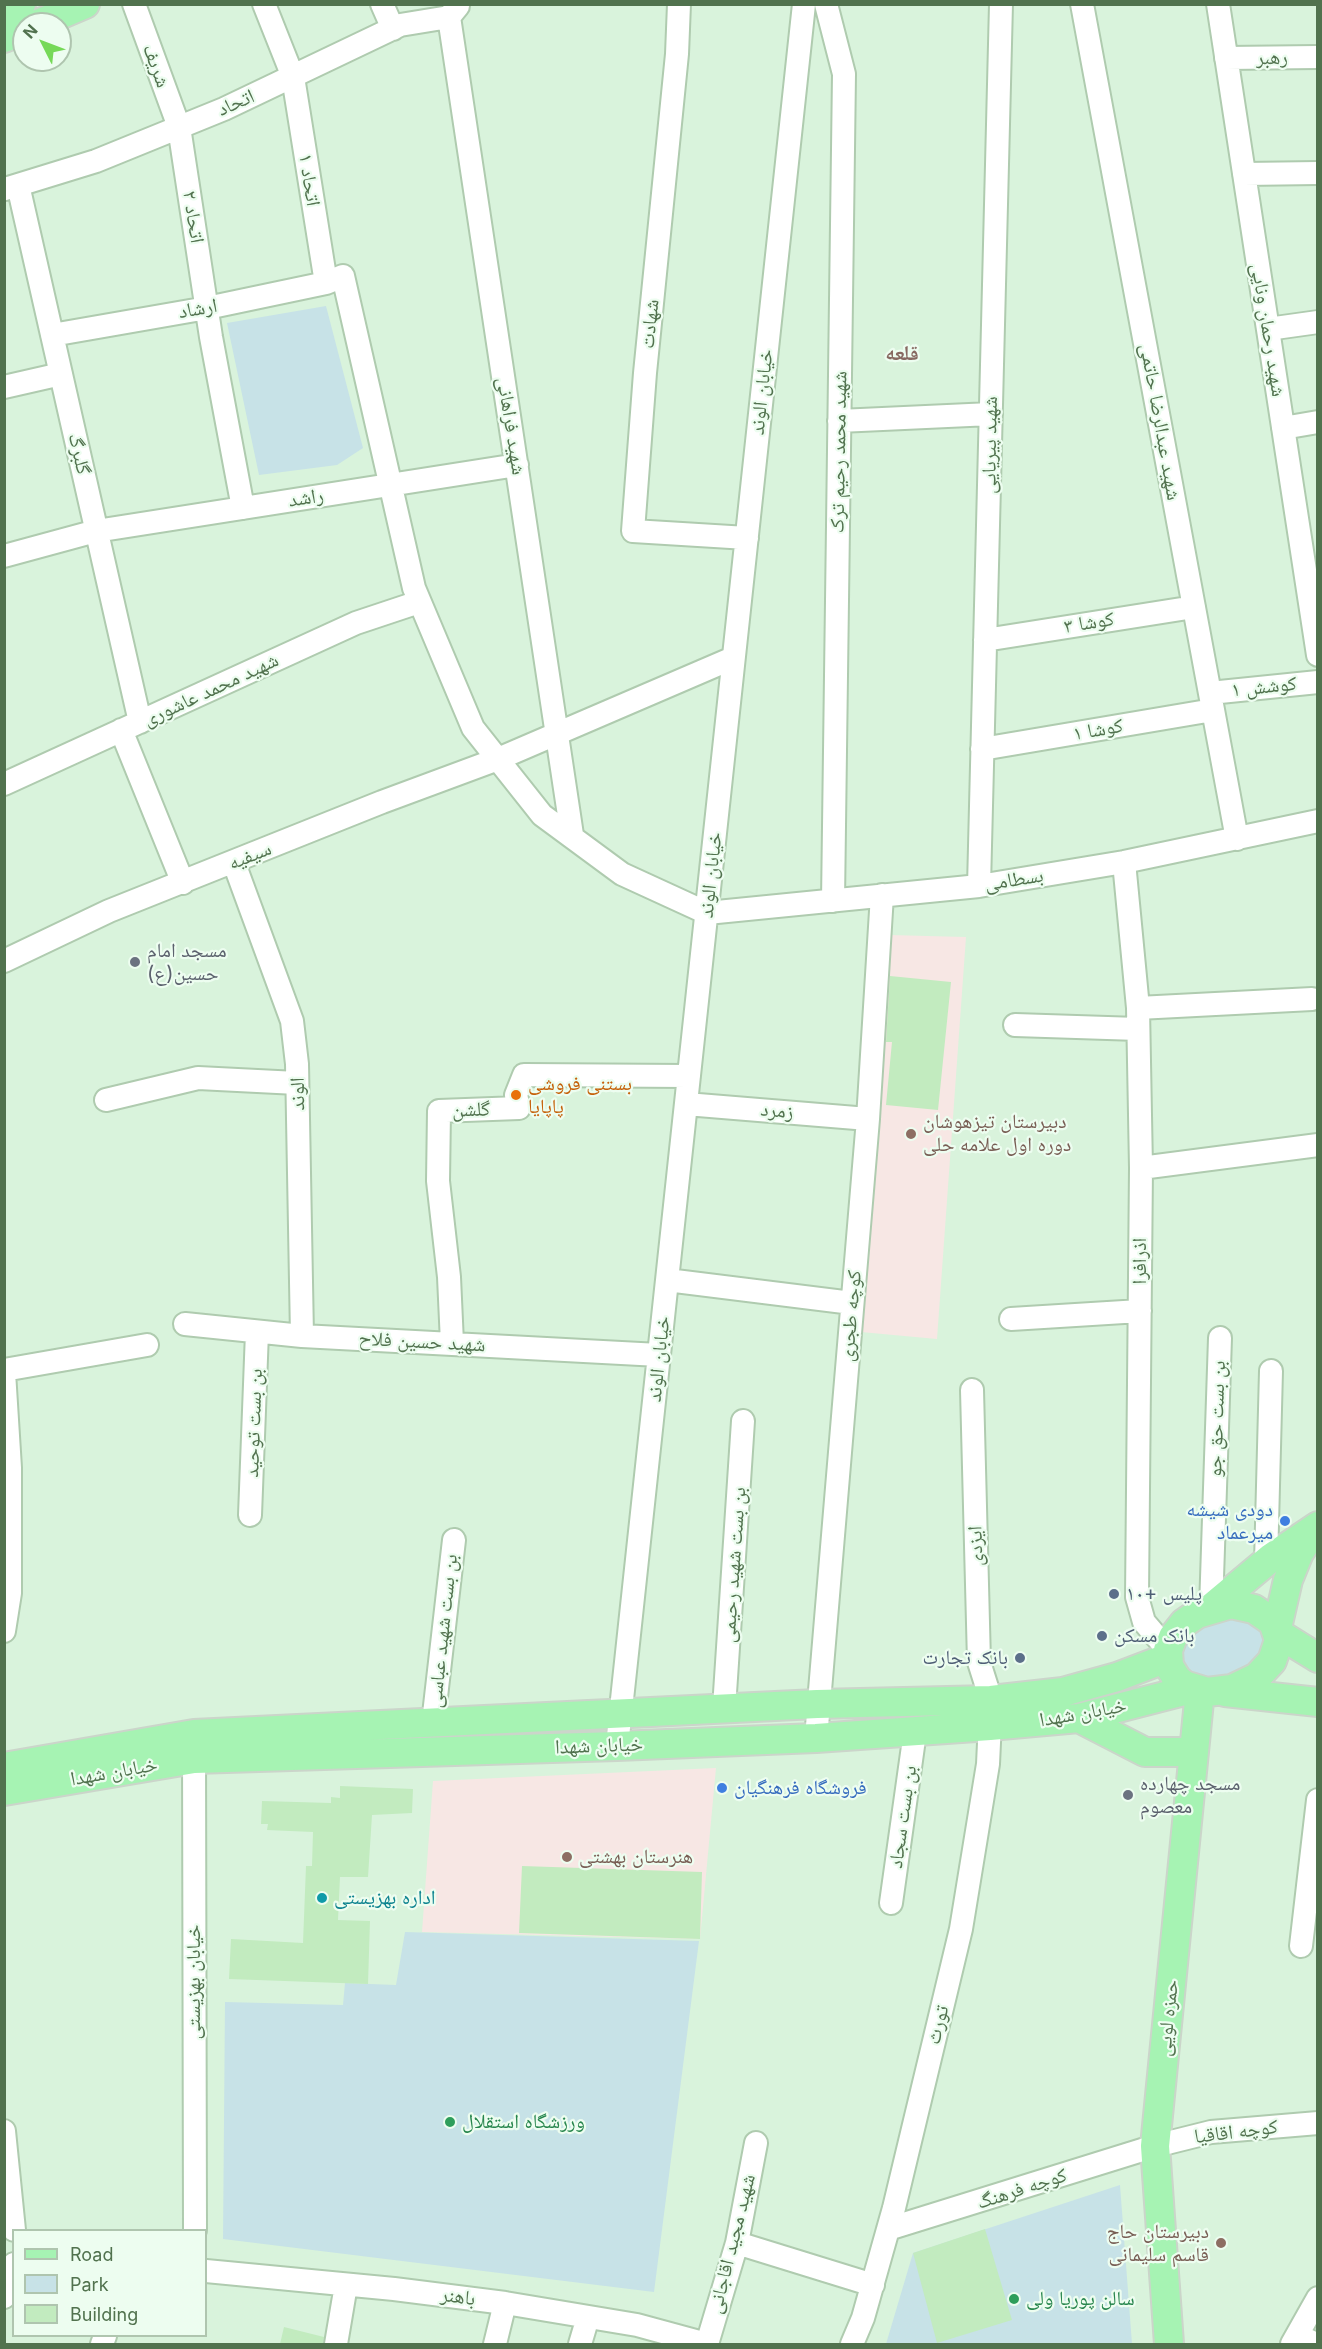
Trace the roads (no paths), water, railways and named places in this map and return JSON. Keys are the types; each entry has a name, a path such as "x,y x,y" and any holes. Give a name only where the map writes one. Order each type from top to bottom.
{"main road":[{"path":"4,11 21,4"},
{"path":"66,12 85,4"},
{"path":"1317,1526 1299,1553 1288,1580 1278,1631 1278,1648 1266,1670 1249,1683 1205,1690 1177,1679 1168,1654 1173,1637 1184,1623 1211,1608 1266,1562 1317,1526"},
{"path":"1211,1608 1231,1604 1246,1606 1267,1617 1278,1631 1317,1658"},
{"name":"خیابان شهدا","path":"4,1791 194,1747 617,1746 915,1732 1117,1677 1168,1654"},
{"name":"خیابان شهدا","path":"4,1767 433,1723 724,1708 817,1704 1079,1718 1205,1690 1317,1702"},
{"name":"حمزه لویی","path":"1169,2344 1155,2146 1194,1752 1205,1690"},
{"path":"1079,1718 1145,1752 1194,1752"}],"street":[{"name":"شریف","path":"134,4 179,127"},
{"name":"اتحاد ۱","path":"264,4 293,77 334,280 390,485 414,588 472,728 542,815 622,874 707,913"},
{"path":"382,4 393,29"},
{"name":"شهادت","path":"679,4 677,54 645,373 633,531 747,538"},
{"name":"خیابان الوند","path":"617,1746 804,4"},
{"name":"شهید محمد رحیم ترک","path":"826,4 844,74 833,901"},
{"name":"شهید پیریایی","path":"979,886 1001,4"},
{"name":"شهید عبدالرضا حاتمی","path":"1082,4 1237,839"},
{"name":"شهید رحمان ونایی","path":"1218,4 1317,655"},
{"name":"اتحاد","path":"11,187 96,161 293,77 393,29 454,11"},
{"name":"شهید فراهانی","path":"454,11 517,465 572,835"},
{"name":"رهبر","path":"1226,58 1317,57"},
{"name":"اتحاد ۲","path":"179,127 207,308 243,508"},
{"path":"1244,174 1317,173"},
{"name":"گلبرگ","path":"11,187 52,334 96,531 130,726 183,882"},
{"name":"ارشاد","path":"52,334 207,308 334,280"},
{"path":"1268,329 1317,322"},
{"path":"4,387 61,374"},
{"path":"839,421 991,414"},
{"path":"1283,428 1317,422"},
{"name":"راشد","path":"4,556 96,531 517,465"},
{"name":"شهید محمد عاشوری","path":"4,783 356,623 419,602"},
{"name":"کوشا ۳","path":"985,640 1194,607"},
{"name":"سیفیه","path":"4,961 109,911 382,802 498,759 733,658"},
{"name":"کوشش ۱","path":"1211,701 1317,682"},
{"name":"کوشا ۱","path":"982,749 1211,701"},
{"name":"بسطامی","path":"707,913 979,886 1124,862 1317,821"},
{"name":"اذرافرا","path":"1124,862 1138,1019 1141,1168 1137,1597 1144,1622 1168,1654"},
{"name":"الوند","path":"234,863 292,1021 297,1083 302,1336"},
{"name":"کوچه طجری","path":"816,1738 817,1704 868,1119 882,895"},
{"path":"1015,1025 1138,1019 1312,999"},
{"name":"گلشن","path":"452,1343 449,1277 438,1181 439,1111 519,1108 516,1095 524,1075 689,1076"},
{"path":"106,1100 198,1078 297,1083"},
{"name":"زمرد","path":"686,1104 868,1119"},
{"path":"1141,1168 1317,1145"},
{"path":"667,1280 852,1303"},
{"path":"1011,1319 1140,1311"},
{"name":"شهید حسین فلاح","path":"185,1324 302,1336 659,1355"},
{"name":"بن بست توحید","path":"250,1515 257,1332"},
{"name":"بن بست حق جو","path":"1211,1608 1220,1338"},
{"path":"4,1631 10,1593 10,1468 4,1371 147,1345"},
{"path":"1266,1562 1271,1371"},
{"name":"ایزدی","path":"972,1390 979,1662 990,1713"},
{"name":"بن بست شهید رحیمی","path":"724,1708 743,1421"},
{"name":"بن بست شهید عباسی","path":"433,1723 454,1540"},
{"name":"تورث","path":"852,2344 873,2285 888,2229 961,1929 988,1764 990,1713"},
{"name":"بن بست سجاد","path":"891,1903 915,1732"},
{"name":"خیابان بهزیستی","path":"194,1747 195,2229"},
{"path":"1301,1946 1317,1800"},
{"name":"کوچه اقاقیا","path":"1155,2146 1211,2132 1317,2123"},
{"path":"4,2131 14,2229"},
{"name":"شهید مجید اقاجانی","path":"707,2344 737,2243 756,2144"},
{"name":"کوچه فرهنگ","path":"888,2229 1155,2146"},
{"path":"737,2243 873,2285"},
{"path":"4,2297 12,2271"},
{"name":"باهنر","path":"207,2271 504,2303 637,2325 676,2340 707,2344"},
{"path":"336,2344 346,2285"},
{"path":"1301,2341 1317,2298"},
{"path":"495,2344 504,2303"},
{"path":"580,2344 588,2317"}],"place":[{"name":"مسجد امام حسین(ع)","path":"135,962"},
{"name":"بستنی فروشی پاپایا","path":"516,1095"},
{"name":"دبیرستان تیزهوشان دوره اول علامه حلی","path":"911,1134"},
{"name":"دودی شیشه میرعماد","path":"1285,1521"},
{"name":"پلیس +۱۰","path":"1114,1594"},
{"name":"بانک مسکن","path":"1102,1636"},
{"name":"بانک تجارت","path":"1020,1658"},
{"name":"فروشگاه فرهنگیان","path":"722,1788"},
{"name":"مسجد چهارده معصوم","path":"1128,1795"},
{"name":"هنرستان بهشتی","path":"567,1857"},
{"name":"اداره بهزیستی","path":"322,1898"},
{"name":"ورزشگاه استقلال","path":"450,2122"},
{"name":"دبیرستان حاج قاسم سلیمانی","path":"1221,2243"},
{"name":"سالن پوریا ولی","path":"1014,2299"}],"district":[{"name":"قلعه","path":"902,354"}]}
